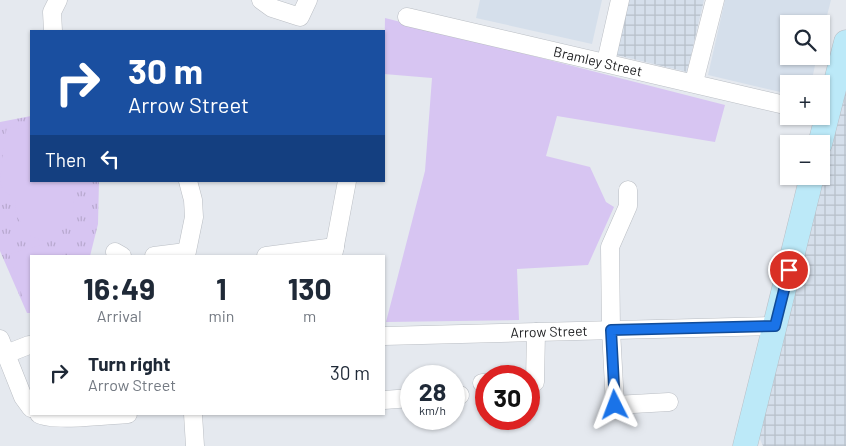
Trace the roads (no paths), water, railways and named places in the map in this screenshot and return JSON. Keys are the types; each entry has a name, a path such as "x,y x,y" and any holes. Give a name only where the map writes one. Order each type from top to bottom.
{"street":[{"path":"53,30 52,12 58,0"},
{"path":"261,0 300,24 308,0"},
{"path":"606,62 620,0"},
{"path":"694,82 714,0"},
{"name":"Bramley Street","path":"407,17 694,82 780,104"},
{"path":"830,95 845,46"},
{"path":"170,255 186,254 194,218 193,200 188,182"},
{"path":"283,255 334,252 346,182"},
{"path":"745,446 810,185"},
{"path":"628,190 628,206 610,247 611,330 615,405 670,402"},
{"name":"Arrow Street","path":"385,336 775,326"},
{"path":"535,365 536,332"},
{"path":"29,345 3,346 23,397 30,407"},
{"path":"385,400 400,399"},
{"path":"41,415 56,418 110,415"},
{"path":"193,415 196,446"}]}
